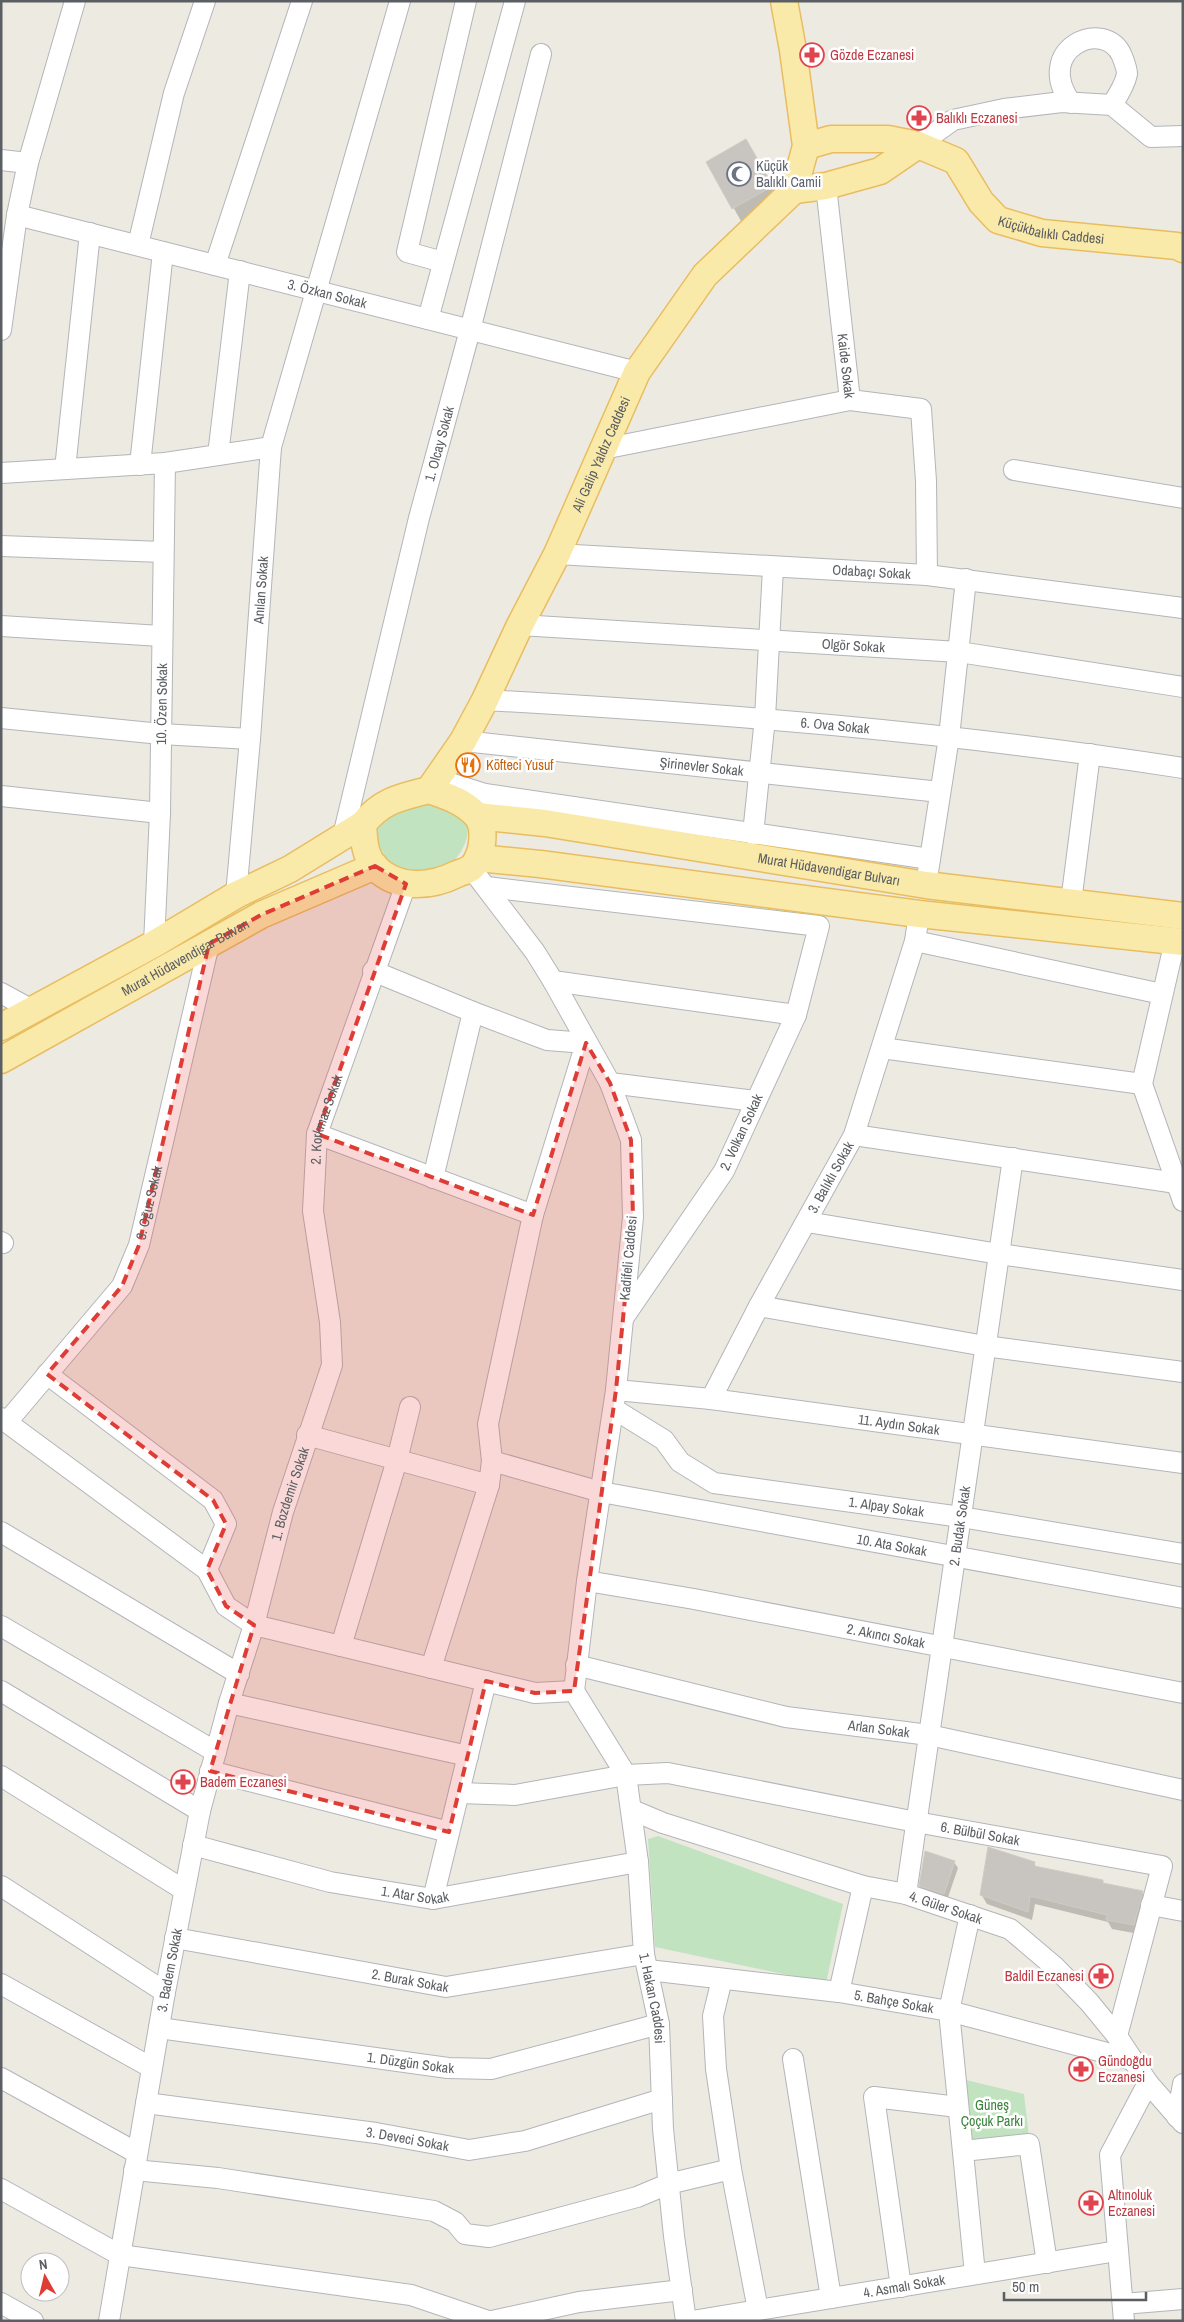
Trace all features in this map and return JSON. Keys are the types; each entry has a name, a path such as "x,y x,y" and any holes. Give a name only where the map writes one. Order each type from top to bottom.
{"main road":[{"path":"784,1 794,50 806,146 794,190 826,186 880,171 918,145"},
{"name":"Küçükbalıklı Caddesi","path":"806,146 831,139 888,139 918,145 956,161 981,202 998,220 1042,233 1177,246 1183,249"},
{"name":"Ali Galip Yaldız Caddesi","path":"433,784 463,741 485,700 520,625 557,554 638,372 705,275 794,190"},
{"path":"479,871 483,834 477,816 433,784 395,798 374,809 353,830 375,866 390,878 406,884 438,881 479,871 540,864 919,914 1179,941"},
{"name":"Murat Hüdavendigar Bulvarı","path":"477,816 545,824 926,885 1183,916"},
{"name":"Murat Hüdavendigar Bulvarı","path":"1,1027 154,944 236,895 290,868 353,830"},
{"name":"Murat Hüdavendigar Bulvarı","path":"1,1060 261,915 375,866"}],"street":[{"path":"1,330 17,215 28,163 75,1"},
{"path":"138,245 174,93 205,1"},
{"path":"215,265 302,1"},
{"name":"Anılan Sokak","path":"236,895 250,739 271,447 400,1"},
{"path":"443,262 407,252 466,1"},
{"path":"428,319 515,1"},
{"path":"1072,103 1064,93 1060,79 1061,60 1071,45 1089,38 1106,40 1120,50 1125,62 1126,74 1112,105"},
{"name":"1. Olcay Sokak","path":"353,830 419,518 470,330 541,54"},
{"path":"918,145 952,120 1004,108 1072,103 1112,105 1152,137 1183,136"},
{"path":"1,160 28,163"},
{"name":"Kaide Sokak","path":"826,186 850,400 921,409 926,481 927,575"},
{"name":"3. Özkan Sokak","path":"17,215 638,372"},
{"path":"65,469 90,233"},
{"path":"140,465 163,252"},
{"path":"218,455 240,271"},
{"path":"603,449 850,400"},
{"path":"1,473 165,463 271,447"},
{"name":"10. Özen Sokak","path":"154,944 160,813 161,636 165,463"},
{"path":"1014,470 1183,498"},
{"path":"1,546 163,552"},
{"name":"Odabaçı Sokak","path":"557,554 773,568 927,575 1183,608"},
{"path":"753,834 761,774 773,568"},
{"path":"926,885 950,736 966,579"},
{"name":"Olgör Sokak","path":"520,625 959,652 1183,687"},
{"path":"1,626 161,636"},
{"name":"6. Ova Sokak","path":"485,700 765,718 950,736 1183,768"},
{"path":"1,718 161,734 250,739"},
{"name":"Şirinevler Sokak","path":"463,741 940,792"},
{"path":"1071,902 1090,754"},
{"path":"433,784 485,794 930,859"},
{"path":"1,796 160,813"},
{"name":"2. Volkan Sokak","path":"479,871 819,926 796,1015 724,1171 623,1318"},
{"name":"Kadifeli Caddesi","path":"479,871 553,981 610,1084 631,1140 633,1217 615,1399 587,1581 574,1691"},
{"name":"2. Korkmaz Sokak","path":"332,1365 330,1322 313,1211 316,1134 373,971 406,884"},
{"name":"3. Balıklı Sokak","path":"711,1399 759,1306 854,1135 915,941 919,914"},
{"path":"915,941 1162,994"},
{"path":"1179,941 1162,994 1142,1084 1181,1189"},
{"name":"3. Oğuz Sokak","path":"4,1420 47,1374 122,1286 139,1245 209,944"},
{"path":"373,971 547,1040 586,1043 532,1215 488,1424 492,1460 489,1485 431,1668"},
{"path":"553,981 796,1015"},
{"path":"1,993 32,1010"},
{"path":"433,1178 473,1012"},
{"path":"882,1048 1142,1084"},
{"path":"610,1084 756,1100"},
{"path":"316,1134 532,1215"},
{"path":"854,1135 1013,1158 1181,1189"},
{"name":"2. Budak Sokak","path":"906,1894 1013,1158"},
{"path":"807,1222 999,1254 1183,1280"},
{"path":"759,1306 985,1346 1183,1372"},
{"name":"1. Bozdemir Sokak","path":"254,1625 283,1512 307,1435 332,1365"},
{"path":"47,1374 213,1500 226,1524 207,1570"},
{"name":"11. Aydın Sokak","path":"615,1399 711,1399 1183,1462"},
{"name":"1. Alpay Sokak","path":"615,1399 664,1440 680,1462 714,1483 961,1517 1183,1554"},
{"path":"341,1646 397,1460 410,1406"},
{"path":"4,1420 207,1570 226,1606 254,1625 535,1693 574,1691"},
{"path":"307,1435 489,1485"},
{"name":"10. Ata Sokak","path":"492,1460 601,1492 1183,1598"},
{"path":"1,1532 239,1674"},
{"name":"2. Akıncı Sokak","path":"587,1581 942,1646 1183,1694"},
{"name":"3. Badem Sokak","path":"113,2320 120,2255 165,1992 193,1845 200,1811 229,1703 254,1625"},
{"path":"1,1626 213,1762 449,1832"},
{"name":"Arlan Sokak","path":"576,1666 786,1717 928,1735 1183,1790"},
{"path":"433,1898 486,1681"},
{"path":"1,1691 200,1811"},
{"name":"1. Hakan Caddesi","path":"574,1691 626,1776 638,1862 646,1962 659,2024 668,2184 686,2321"},
{"path":"229,1703 468,1756"},
{"name":"6. Bülbül Sokak","path":"459,1793 515,1795 626,1776 668,1773 916,1822 1162,1866 1117,2036"},
{"path":"1,1776 184,1890"},
{"name":"4. Güler Sokak","path":"632,1810 663,1823 863,1886 906,1894 1010,1929 1056,1967 1117,2036 1148,2083 1180,2120"},
{"name":"1. Atar Sokak","path":"193,1845 330,1882 433,1898 638,1862"},
{"path":"1,1886 165,1992"},
{"path":"839,1992 863,1886"},
{"path":"1151,1905 1183,1911"},
{"path":"970,1915 949,2011 975,2274"},
{"name":"2. Burak Sokak","path":"175,1938 446,1988 646,1962"},
{"name":"5. Bahçe Sokak","path":"646,1962 722,1978 839,1992 949,2011 1133,2060"},
{"path":"722,1978 713,2016 716,2068 731,2169 758,2310"},
{"path":"1,1984 152,2068"},
{"name":"1. Düzgün Sokak","path":"159,2028 448,2068 491,2068 659,2024"},
{"path":"793,2059 831,2298"},
{"path":"1,2078 136,2162 218,2178 434,2211 455,2222 464,2234 489,2237 637,2197 668,2184 731,2169"},
{"path":"1148,2083 1110,2155 1123,2312 1183,2299"},
{"path":"1180,2120 1183,2084"},
{"path":"901,2286 874,2097 958,2107"},
{"name":"3. Deveci Sokak","path":"146,2103 376,2133 469,2150 525,2141 662,2098"},
{"path":"963,2150 1029,2144 1046,2263"},
{"path":"1,2190 120,2255 411,2295 488,2321"},
{"name":"4. Asmalı Sokak","path":"692,2321 1117,2251"},
{"path":"492,2321 579,2311 682,2290"},
{"path":"1,2304 30,2320"}],"highlighted area":[{"path":"375,866 406,884 317,1134 533,1215 586,1043 610,1083 631,1140 633,1217 616,1390 574,1691 535,1693 486,1681 449,1832 210,1771 254,1625 226,1606 207,1570 226,1524 213,1500 47,1374 122,1286 139,1245 209,944 261,915"}],"green space":[{"path":"430,804 456,811 465,819 468,827 465,844 455,860 442,870 435,872 404,871 384,855 377,840 377,830 380,823 386,817 394,813"},
{"path":"658,1836 843,1904 826,1983 655,1947 648,1839"},
{"name":"Güneş Çoçuk Parkı","path":"962,2079 1024,2094 1029,2137 969,2142"}],"building":[{"name":"Küçük Balıklı Camii","path":"746,139 773,186 732,209 706,162"},
{"path":"988,1847 1035,1862 1034,1866 1103,1880 1103,1883 1143,1891 1134,1925 1106,1920 1107,1915 1030,1896 1028,1912 980,1895"},
{"path":"925,1851 955,1861 944,1894 919,1886"}],"place":[{"name":"Gözde Eczanesi","path":"812,55"},
{"name":"Balıklı Eczanesi","path":"919,118"},
{"name":"Küçük Balıklı Camii","path":"739,174"},
{"name":"Köfteci Yusuf","path":"468,765"},
{"name":"Badem Eczanesi","path":"183,1782"},
{"name":"Baldil Eczanesi","path":"1101,1976"},
{"name":"Gündoğdu Eczanesi","path":"1081,2069"},
{"name":"Altınoluk Eczanesi","path":"1091,2203"}]}
